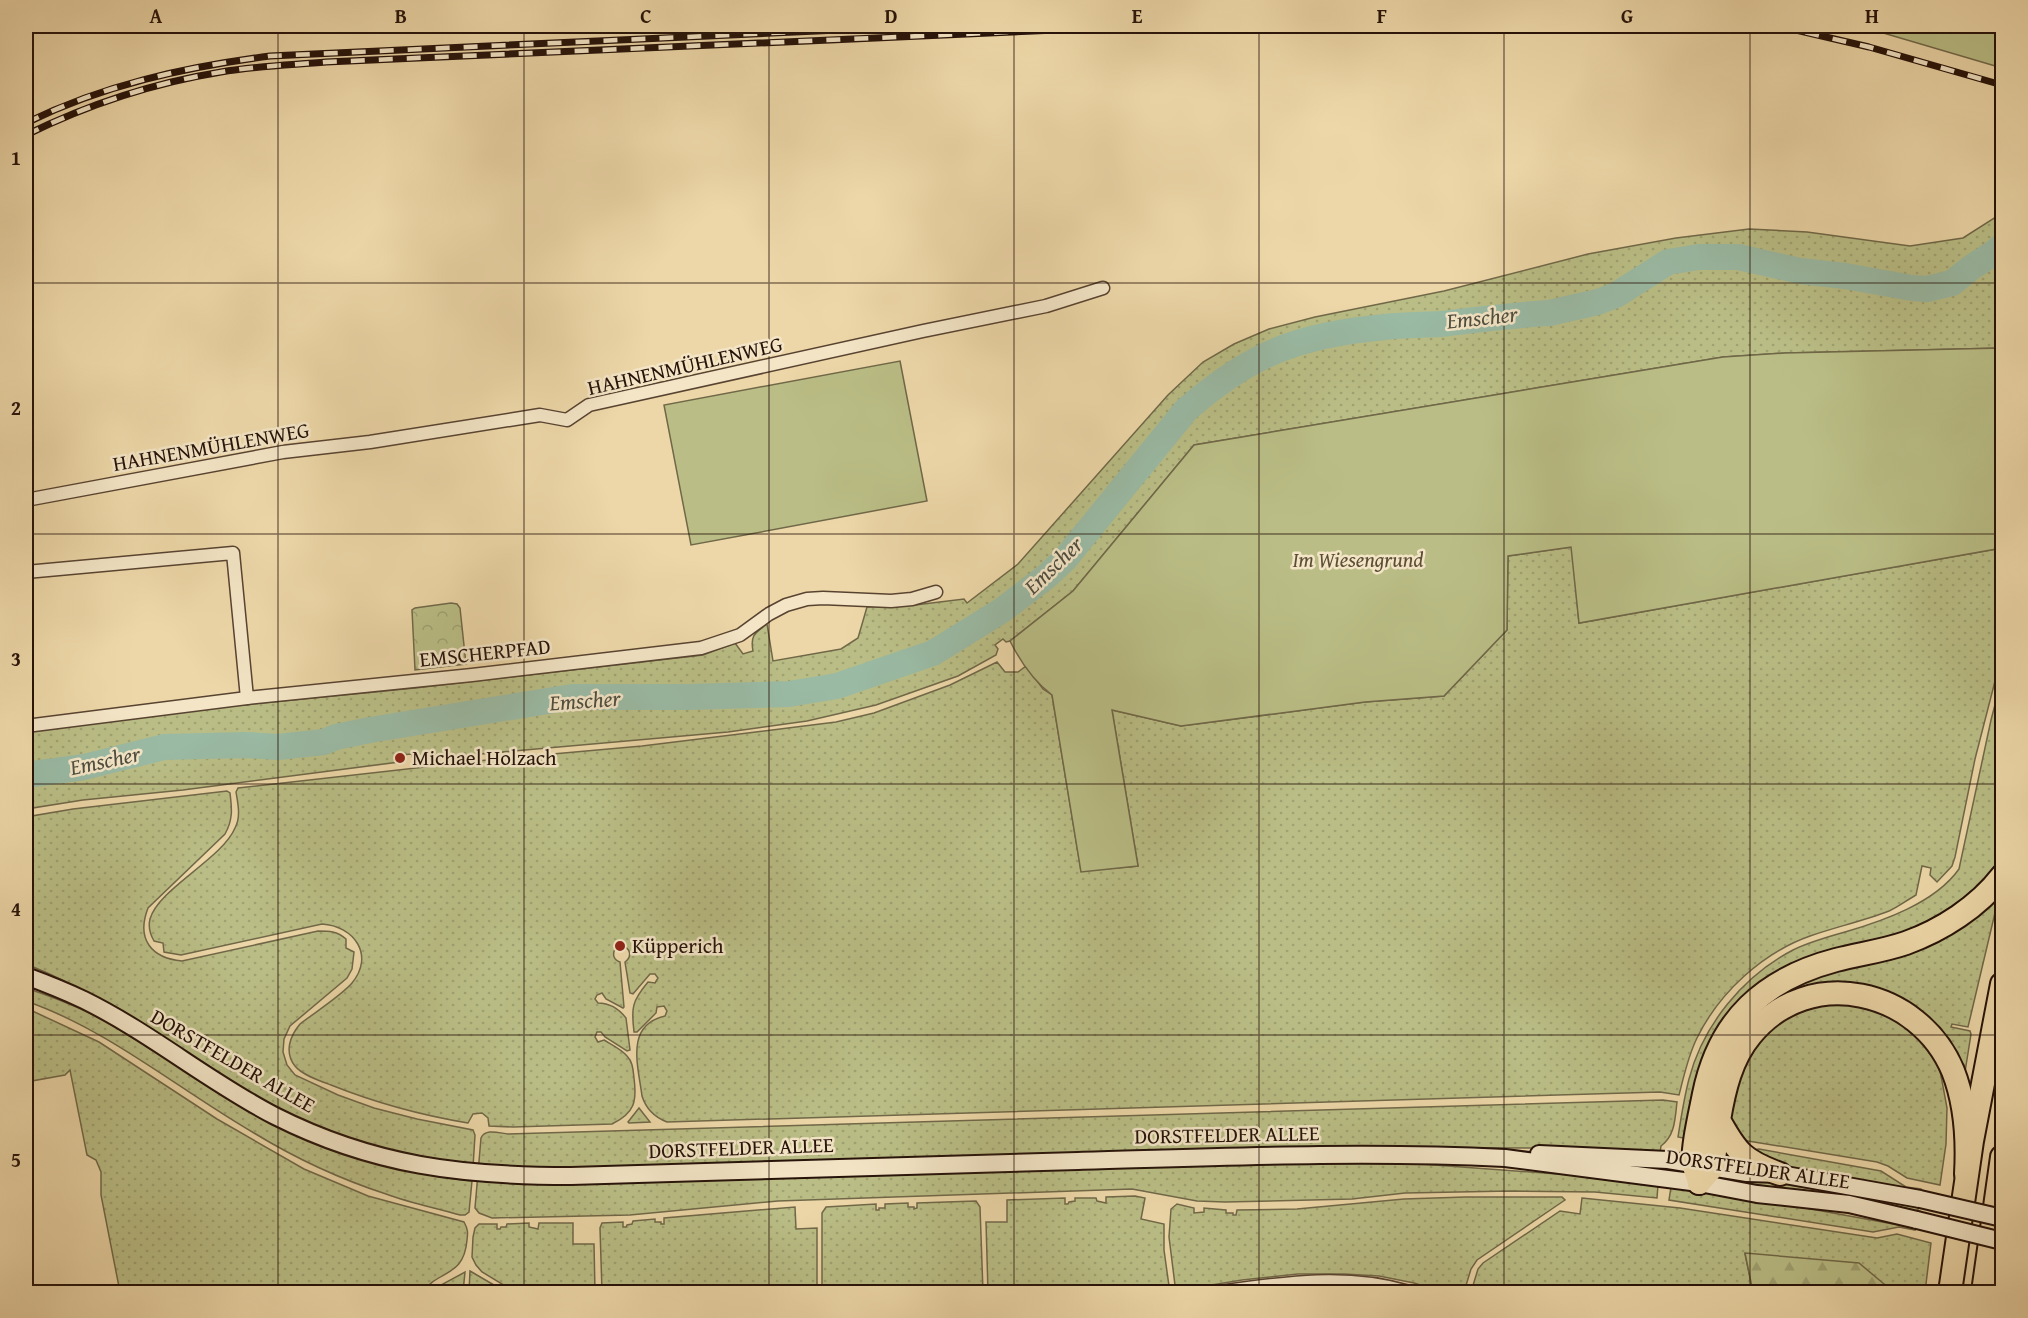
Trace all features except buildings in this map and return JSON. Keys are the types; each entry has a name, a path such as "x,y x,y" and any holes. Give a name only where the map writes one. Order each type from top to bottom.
{"highway":[{"path":"1702,1171 1707,1079 1716,1053 1737,1017 1754,1000 1773,986 1802,971 1875,952 1930,933 1981,899 2002,876"},
{"path":"1950,1293 1966,1174 2002,984"},
{"path":"1702,1171 1719,1120 1724,1093 1736,1059 1750,1035 1764,1021 1788,1005 1816,995 1842,992 1871,997 1892,1005 1915,1020 1930,1035 1952,1069 1960,1092 1967,1140 1966,1174"},
{"path":"1719,1120 1735,1147 1744,1157 1780,1174"},
{"path":"1983,1293 2002,1157"}],"main road":[{"name":"DORSTFELDER ALLEE","path":"26,976 86,1001 246,1100 308,1132 387,1159 460,1172 511,1176 571,1176 1363,1154 1505,1158 1780,1174 1920,1199 2002,1218"},
{"name":"DORSTFELDER ALLEE","path":"1702,1171 1757,1194 1849,1204 2002,1241"}],"street":[{"name":"HAHNENMÜHLENWEG","path":"26,500 283,452 370,442 540,415 567,420 589,405 1046,306 1103,288"},
{"path":"26,572 233,553 247,698"},
{"name":"EMSCHERPFAD","path":"26,726 247,698 484,674 701,648 740,635 769,614 786,605 807,599 891,602 936,592"},
{"path":"1219,1293 1277,1284 1321,1287 1355,1281 1389,1286 1409,1293"}],"green space":[{"path":"1835,26 2002,26 2002,68 1880,32 1860,32"},
{"path":"2002,213 2002,348 1785,353 1723,357 1194,445 1073,591 1010,641 1006,642 1003,639 995,645 998,649 996,655 958,676 876,705 807,721 728,732 413,760 412,754 399,755 399,762 183,790 83,800 26,809 26,732 221,707 415,688 703,655 735,643 743,654 753,651 754,635 767,624 773,661 841,649 858,638 867,607 915,605 964,599 967,603 1018,564 1168,395 1203,362 1234,344 1269,329 1315,317 1444,291 1588,254 1676,238 1749,229 1807,232 1910,246 1963,238"},
{"name":"Im Wiesengrund","path":"2002,348 2002,548 1579,623 1571,547 1508,556 1507,630 1444,696 1365,702 1181,726 1112,710 1138,866 1081,872 1052,695 1028,671 1010,641 1073,591 1194,445 1723,357 1785,353"},
{"path":"900,361 927,501 691,545 664,405"},
{"path":"1572,547 1579,623 2002,548 2002,654 1975,759 1952,866 1937,882 1930,875 1931,868 1922,866 1916,895 1879,915 1792,943 1744,976 1717,1005 1706,1021 1689,1059 1679,1095 1660,1092 667,1122 651,1112 644,1101 637,1048 644,1028 652,1021 665,1016 667,1011 664,1006 657,1007 656,1013 637,1032 634,1032 633,1011 636,1000 648,982 655,983 658,978 655,974 650,974 633,994 630,993 625,962 630,953 622,946 615,949 614,955 615,959 620,962 624,1007 606,999 602,993 595,999 598,1003 614,1007 626,1018 630,1050 627,1051 601,1032 597,1032 595,1037 598,1042 604,1040 619,1049 630,1061 635,1093 630,1111 612,1124 489,1126 488,1118 482,1113 473,1114 468,1123 415,1112 381,1103 322,1082 295,1066 289,1050 296,1029 347,988 359,973 362,962 358,944 343,930 322,924 181,955 164,952 163,943 154,941 150,933 150,919 155,908 165,896 228,840 237,824 236,792 238,788 487,760 642,746 836,722 874,713 950,685 997,662 1005,672 1018,672 1026,666 1043,689 1052,695 1081,871 1138,866 1112,710 1181,726 1365,702 1444,696 1507,630 1508,556"},
{"path":"457,604 460,608 466,664 415,670 412,610"},
{"path":"2002,678 2002,854 1988,877 1972,895 1937,922 1764,984 1688,1139 1678,1137 1695,1059 1715,1021 1742,988 1775,961 1793,950 1891,916 1922,901 1949,881 1959,869"},
{"path":"227,791 230,793 231,814 225,834 148,908 144,929 149,945 162,956 182,961 318,931 333,932 343,936 346,939 346,948 354,952 352,969 347,978 290,1026 284,1039 283,1052 287,1065 295,1075 338,1095 374,1108 473,1130 475,1135 473,1167 383,1150 354,1142 311,1125 239,1087 89,994 26,964 26,817 73,809"},
{"path":"1999,896 1968,1027 1952,1024 1951,1027 1970,1031 1971,1034 1965,1072 1920,1013 1801,990 1741,1027 1779,991"},
{"path":"26,988 89,1013 147,1046 222,1094 296,1134 352,1156 381,1164 440,1177 472,1181 469,1212 460,1215 395,1197 352,1182 302,1159 226,1116 115,1044 57,1013 26,1001"},
{"path":"1825,999 1885,1008 1932,1046 1940,1070 1947,1108 1946,1144 1940,1185 1907,1178 1877,1162 1736,1139 1728,1123 1737,1071 1774,1022"},
{"path":"26,1008 99,1042 217,1119 304,1169 368,1196 464,1222 468,1235 461,1261 423,1292 120,1292 101,1195 101,1172 96,1160 87,1155 70,1070 65,1075 26,1082"},
{"path":"1663,1100 1677,1102 1672,1132 1661,1146 1660,1153 1609,1149 1291,1147 496,1169 495,1182 571,1184 1380,1161 1584,1176 1658,1185 1657,1198 1595,1192 1511,1191 1405,1193 1352,1199 1225,1202 1197,1201 1132,1189 778,1201 630,1215 492,1218 479,1213 475,1208 481,1138 489,1132 508,1134"},
{"path":"639,1108 650,1122 629,1123 628,1122"},
{"path":"1759,1149 1881,1171 1906,1187 1921,1189 1921,1192 1771,1164 1750,1150"},
{"path":"1718,1173 1918,1207 1918,1213 1754,1189 1717,1179"},
{"path":"1671,1187 1773,1202 1915,1228 1915,1230 1899,1227 1873,1232 1669,1200"},
{"path":"1106,1197 1145,1198 1141,1219 1164,1224 1164,1250 1169,1286 1164,1292 988,1292 986,1222 1007,1222 1007,1200 1065,1198 1065,1204 1068,1204 1075,1201 1075,1198 1096,1198 1097,1201 1106,1203"},
{"path":"1562,1197 1565,1200 1477,1260 1471,1269 1464,1292 1442,1292 1414,1283 1379,1276 1344,1274 1298,1274 1181,1290 1175,1285 1169,1237 1171,1209 1177,1204 1194,1208 1194,1213 1204,1212 1204,1208 1226,1210 1226,1213 1236,1215 1237,1210 1297,1209 1404,1199"},
{"path":"1582,1198 1680,1208 1877,1238 1897,1234 1931,1243 1925,1292 1884,1292 1884,1284 1745,1254 1753,1292 1471,1292 1478,1269 1483,1263 1560,1211 1580,1214"},
{"path":"976,1201 980,1207 983,1292 822,1292 822,1213 826,1207 876,1204 876,1210 879,1210 879,1208 885,1208 885,1204 908,1203 908,1207 914,1207 914,1209 917,1208 917,1203"},
{"path":"795,1207 796,1229 817,1228 817,1292 602,1292 600,1228 602,1223 623,1222 623,1227 626,1227 633,1221 655,1219 655,1222 664,1224 664,1218"},
{"path":"529,1223 529,1227 538,1229 539,1223 573,1223 573,1244 594,1244 595,1292 515,1292 482,1272 472,1257 475,1228 479,1224 497,1224 497,1229 500,1229 506,1227 507,1224"},
{"path":"1745,1253 1859,1263 1884,1284 1884,1292 1753,1292"},
{"path":"470,1271 506,1292 469,1292"},
{"path":"465,1272 463,1292 432,1292 439,1286"}],"waterway":[{"name":"Emscher","path":"26,775 84,767 164,747 246,745 278,747 324,742 336,737 370,730 572,697 789,694 837,686 933,653 1001,611 1047,576 1065,559 1186,410 1232,374 1278,350 1327,335 1354,331 1549,313 1598,302 1616,295 1668,262 1699,257 1738,257 1800,271 1927,289 1952,283 2002,246"}],"railway":[{"path":"26,123 85,98 145,79 270,56 926,26"},
{"path":"26,135 121,96 170,82 260,67 326,62 1148,26"},
{"path":"1778,26 1869,47 2002,85"}],"place":[{"name":"Michael Holzach","path":"400,758"},
{"name":"Küpperich","path":"620,946"}]}
